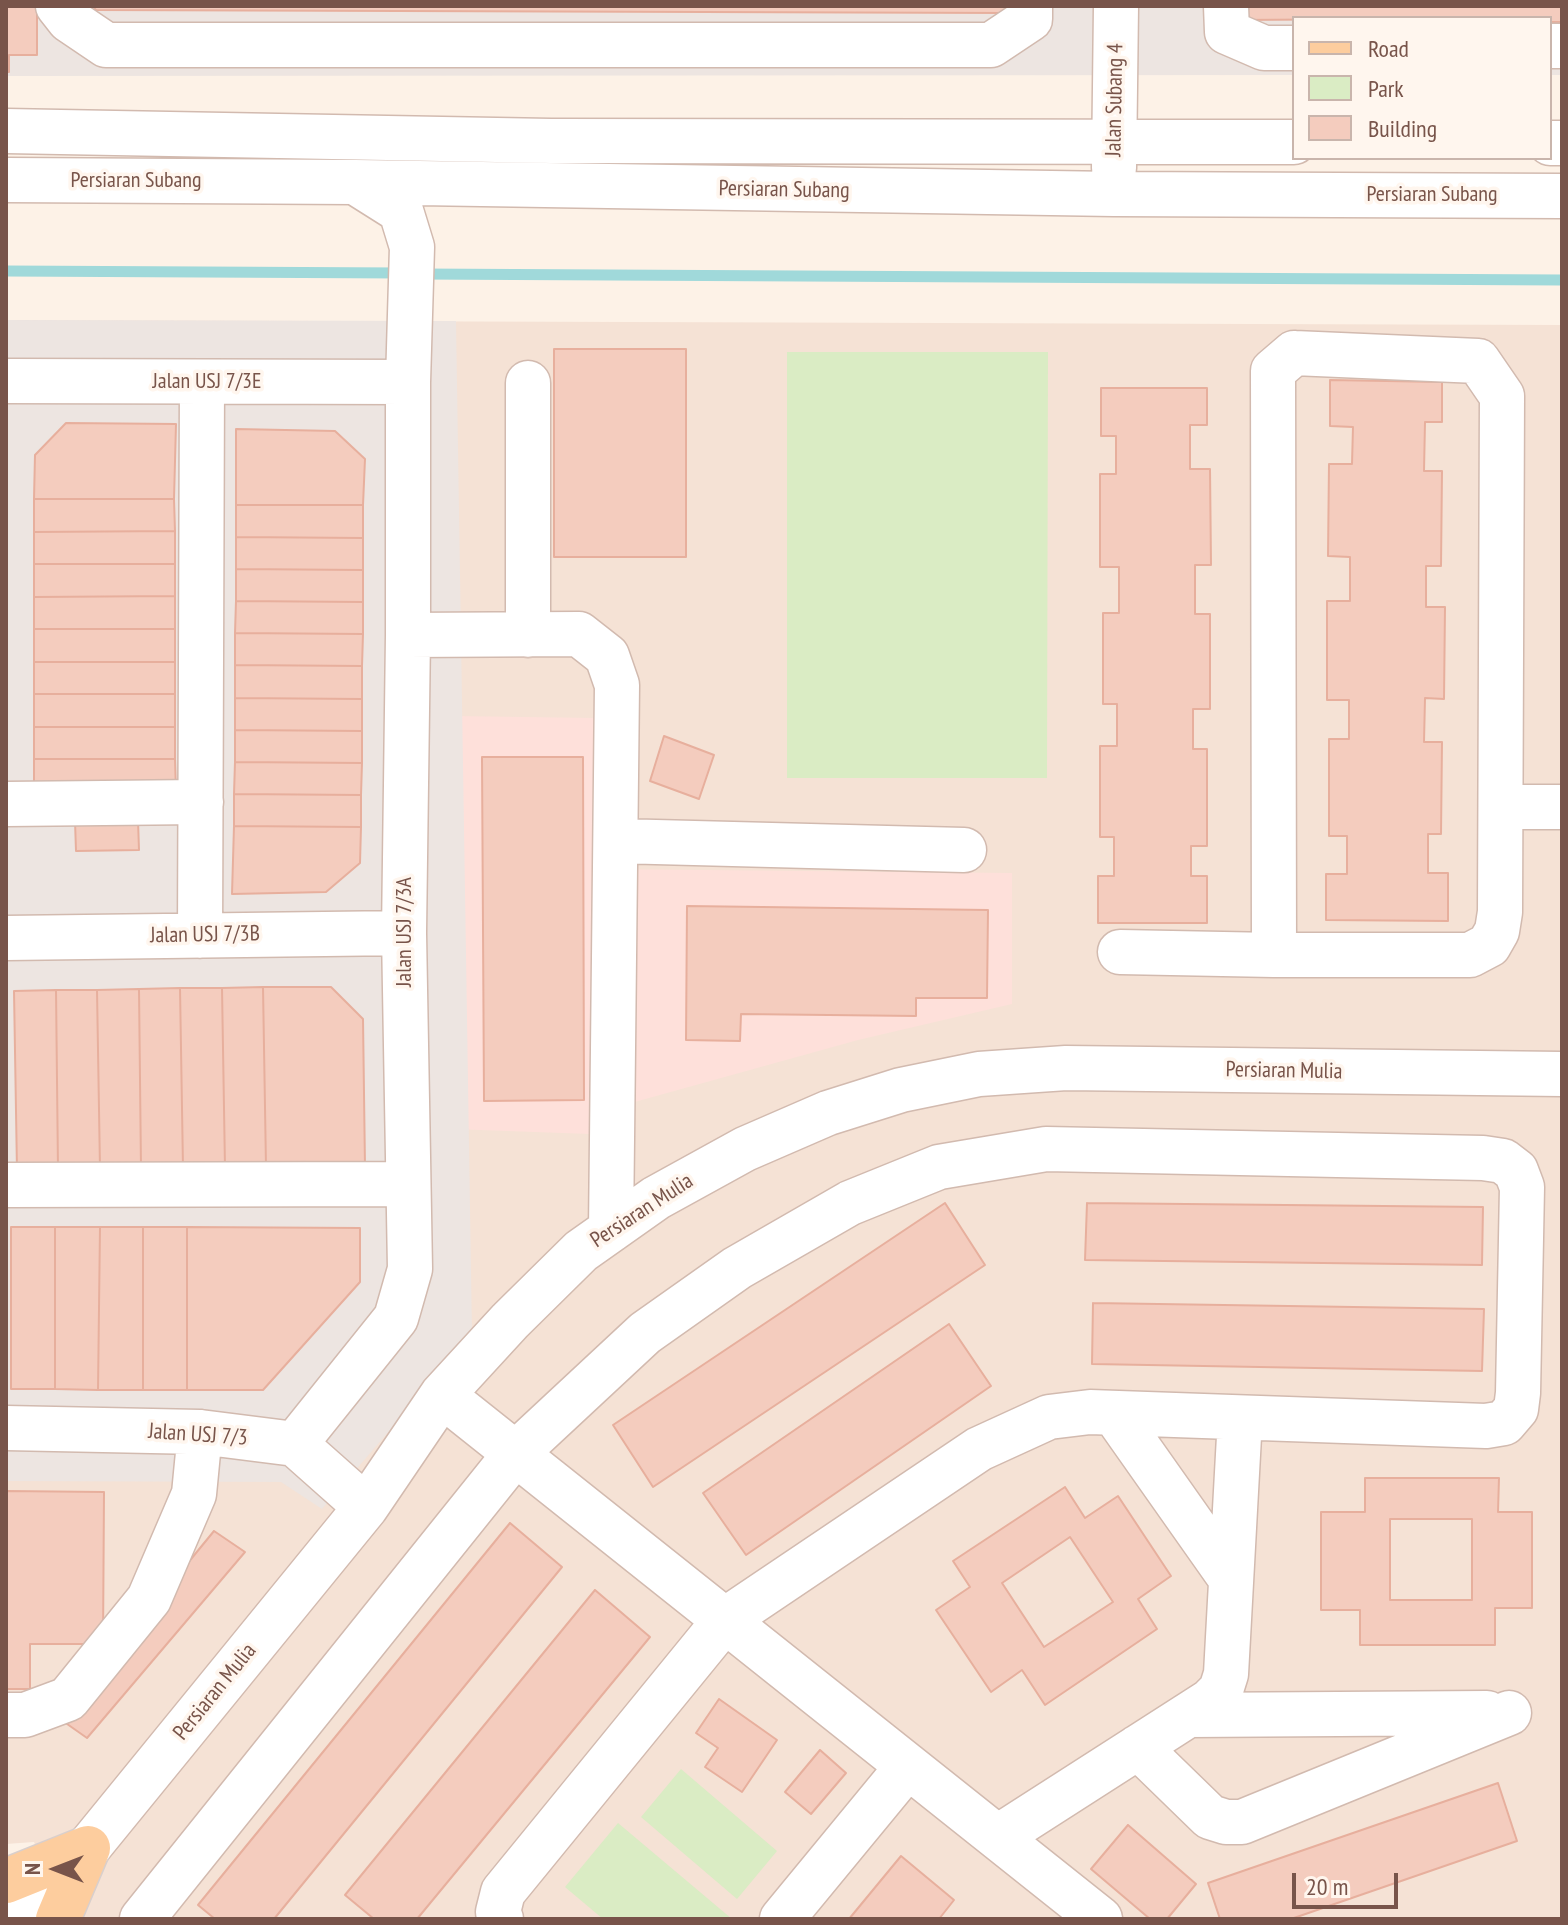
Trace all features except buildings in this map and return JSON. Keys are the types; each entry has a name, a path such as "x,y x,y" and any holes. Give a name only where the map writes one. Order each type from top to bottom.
{"main road":[{"path":"6,1881 88,1848"},
{"path":"58,1919 88,1848"}],"street":[{"path":"58,6 69,20 106,45 991,45 1030,19 1030,6"},
{"name":"Jalan Subang 4","path":"1114,194 1116,6"},
{"path":"1226,6 1227,32 1264,48 1292,48"},
{"path":"6,131 551,141 1292,142"},
{"name":"Persiaran Subang","path":"6,180 355,182 1114,194 1562,196"},
{"path":"355,182 401,211 412,247"},
{"path":"412,247 428,215 449,197 507,186"},
{"name":"Jalan USJ 7/3A","path":"295,1444 396,1318 410,1269 404,933 408,382 412,247"},
{"path":"1120,952 1274,955 1470,955 1489,945 1497,931 1500,912 1502,396 1478,361 1294,353 1273,371 1274,955"},
{"name":"Jalan USJ 7/3E","path":"6,381 408,382"},
{"path":"200,936 202,382"},
{"path":"528,383 528,635"},
{"path":"408,635 579,634 607,656 617,685 611,1230"},
{"path":"6,804 201,802"},
{"path":"1502,807 1562,807"},
{"path":"617,841 964,850"},
{"name":"Jalan USJ 7/3B","path":"6,938 404,933"},
{"name":"Persiaran Mulia","path":"16,1919 88,1848 366,1507 442,1395 530,1301 581,1251 656,1198 745,1149 828,1113 901,1090 979,1074 1066,1068 1562,1074"},
{"path":"142,1919 515,1454 645,1333 737,1268 850,1203 939,1167 1046,1149 1483,1158 1503,1161 1516,1171 1522,1187 1518,1393 1516,1409 1504,1423 1486,1426 1090,1412 1049,1417 979,1449 725,1620 503,1892 498,1912 501,1919"},
{"path":"6,1185 408,1184"},
{"path":"442,1395 1100,1919"},
{"path":"1114,1413 1231,1579"},
{"path":"998,1837 1189,1715 1221,1690 1226,1674 1240,1418"},
{"name":"Jalan USJ 7/3","path":"6,1428 200,1432 295,1444"},
{"path":"6,1715 25,1715 68,1699 149,1599 194,1494 200,1432"},
{"path":"295,1444 366,1507"},
{"path":"1138,1747 1210,1817 1226,1822 1242,1822 1509,1713 1189,1715"},
{"path":"782,1919 908,1766"}],"shaded area":[{"path":"6,6 1562,6 1562,75 1552,75 1552,16 1292,16 1292,75 6,76"},
{"path":"6,320 1562,325 1562,1919 65,1919 34,1842 6,1844"},
{"path":"6,320 456,321 472,1335 322,1509 281,1482 6,1481"},
{"path":"452,716 596,718 598,869 1012,873 1012,1004 858,1040 595,1113 590,1134 452,1129"}],"green space":[{"path":"787,352 1048,352 1047,778 787,778"},
{"path":"681,1769 777,1851 737,1899 641,1817"},
{"path":"618,1823 732,1919 603,1919 565,1887"}],"waterway":[{"path":"6,271 401,273"},
{"path":"419,274 1562,280"}]}
